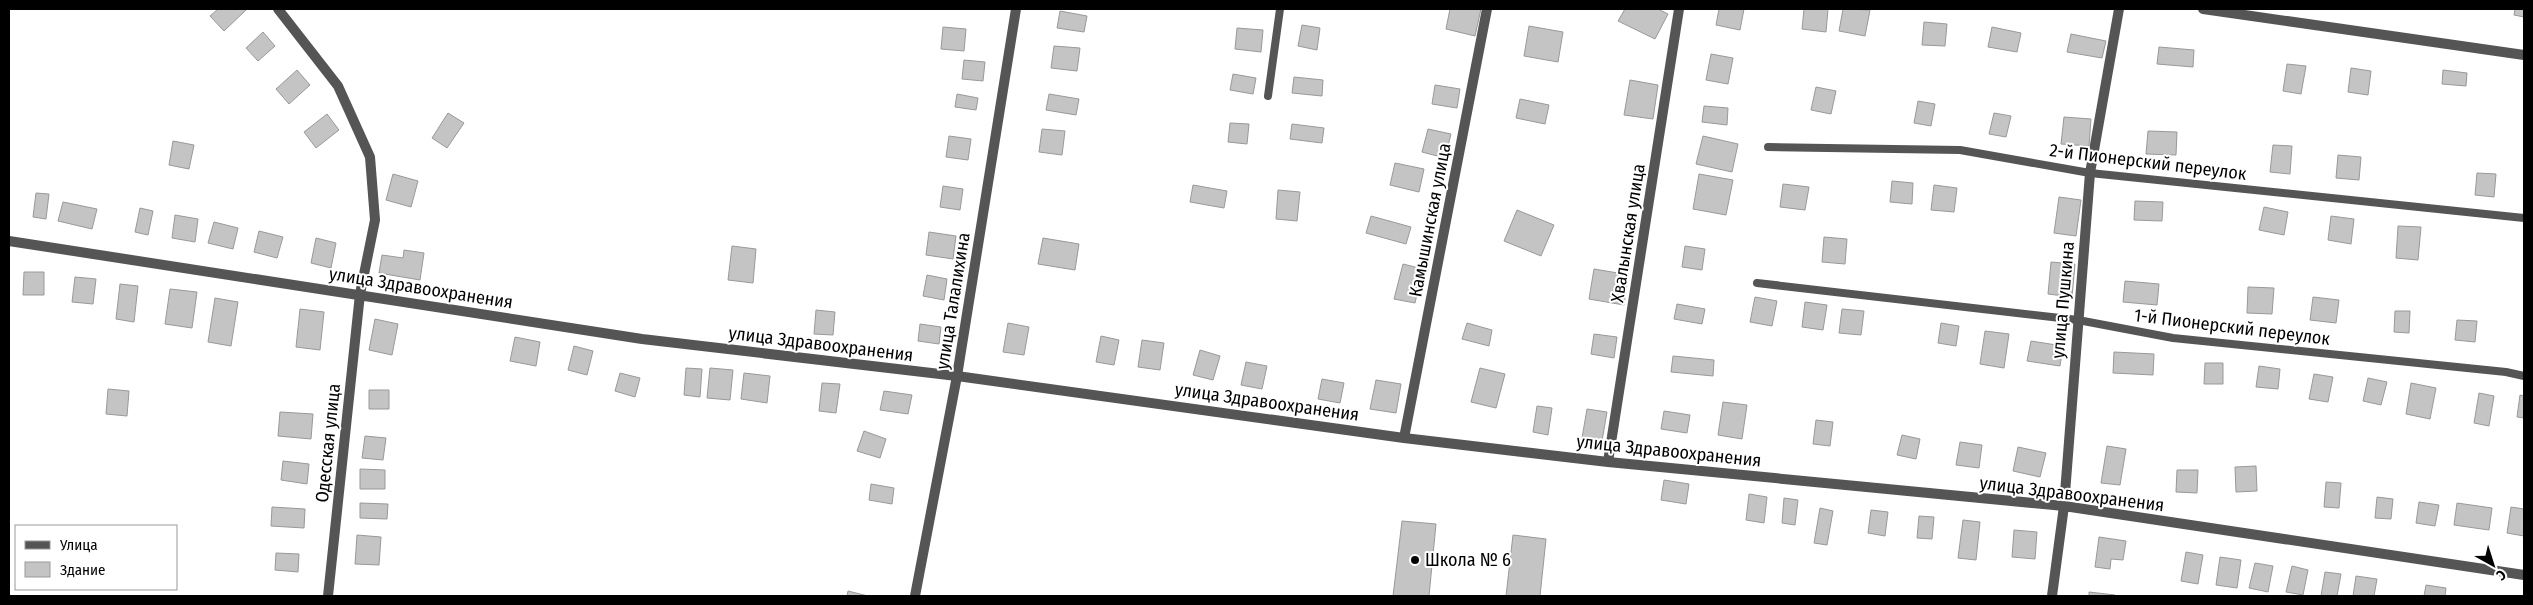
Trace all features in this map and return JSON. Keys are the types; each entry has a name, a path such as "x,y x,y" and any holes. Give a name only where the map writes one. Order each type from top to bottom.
{"street":[{"name":"Одесская улица","path":"278,9 338,86 370,156 375,220 360,294 328,596"},
{"name":"улица Талалихина","path":"915,596 957,376 1016,9"},
{"name":"Камышинская улица","path":"1404,438 1487,9"},
{"name":"Хвалынская улица","path":"1608,462 1679,9"},
{"name":"улица Пушкина","path":"2052,596 2064,506 2090,173 2119,9"},
{"path":"2203,9 2524,55"},
{"name":"улица Здравоохранения","path":"9,241 642,339 957,376 1404,438 1608,462 2064,506 2524,575"}],"lane":[{"path":"1268,96 1280,9"},
{"name":"2-й Пионерский переулок","path":"1768,147 1960,150 2090,173 2524,218"},
{"name":"1-й Пионерский переулок","path":"1757,283 2078,320 2173,338 2506,372 2524,376"}],"building":[{"path":"218,9 246,10 224,31 210,16"},
{"path":"1450,9 1481,9 1475,36 1446,29"},
{"path":"1625,9 1658,9 1668,14 1655,39 1618,21"},
{"path":"1719,9 1744,9 1740,30 1716,25"},
{"path":"1804,9 1828,9 1826,32 1802,29"},
{"path":"1843,9 1870,10 1865,36 1839,31"},
{"path":"2515,9 2524,9 2524,17 2514,15"},
{"path":"1060,11 1087,16 1084,32 1057,28"},
{"path":"1924,22 1947,24 1945,46 1922,45"},
{"path":"1302,25 1320,28 1317,50 1298,46"},
{"path":"1529,26 1563,32 1558,62 1524,56"},
{"path":"943,27 966,29 964,51 941,49"},
{"path":"1992,27 2021,33 2017,52 1988,47"},
{"path":"1237,28 1263,30 1261,52 1235,49"},
{"path":"263,32 275,46 258,61 246,48"},
{"path":"2071,34 2106,41 2102,58 2067,52"},
{"path":"1054,46 1080,48 1077,71 1051,68"},
{"path":"2159,47 2194,50 2193,67 2157,64"},
{"path":"1711,54 1733,58 1728,84 1706,80"},
{"path":"964,60 985,62 983,81 962,79"},
{"path":"2287,64 2306,66 2301,94 2283,91"},
{"path":"2351,68 2371,71 2368,95 2348,92"},
{"path":"297,70 310,85 289,104 276,89"},
{"path":"2443,70 2467,73 2466,86 2442,84"},
{"path":"1233,74 1256,78 1253,94 1230,90"},
{"path":"1294,77 1323,80 1322,96 1292,93"},
{"path":"1630,80 1658,85 1653,119 1624,115"},
{"path":"1435,85 1460,89 1457,108 1432,104"},
{"path":"1816,87 1836,91 1831,114 1811,110"},
{"path":"957,94 978,98 976,110 955,107"},
{"path":"1049,94 1079,99 1076,115 1046,110"},
{"path":"1520,99 1549,105 1545,124 1516,118"},
{"path":"1918,101 1935,104 1931,126 1914,123"},
{"path":"1704,106 1728,108 1727,125 1702,122"},
{"path":"448,113 464,123 447,148 432,138"},
{"path":"1994,113 2011,116 2006,137 1989,134"},
{"path":"327,114 339,130 316,148 304,132"},
{"path":"2064,117 2091,119 2089,146 2061,144"},
{"path":"1230,123 1249,124 1247,144 1228,142"},
{"path":"1292,124 1324,128 1322,143 1290,139"},
{"path":"1042,129 1065,131 1062,155 1039,152"},
{"path":"1428,129 1451,134 1445,158 1422,152"},
{"path":"2148,131 2177,132 2176,155 2146,154"},
{"path":"949,136 971,139 968,160 946,157"},
{"path":"1703,136 1738,144 1732,172 1696,164"},
{"path":"173,141 194,145 189,169 169,165"},
{"path":"2273,145 2292,146 2290,174 2270,172"},
{"path":"2338,155 2361,157 2359,180 2336,178"},
{"path":"1395,163 1424,169 1419,192 1390,185"},
{"path":"2477,173 2496,174 2494,197 2475,195"},
{"path":"393,174 418,181 411,207 386,200"},
{"path":"1699,174 1733,180 1726,215 1693,209"},
{"path":"1892,181 1913,183 1912,204 1890,202"},
{"path":"1783,184 1809,187 1805,210 1780,207"},
{"path":"1193,185 1227,191 1224,208 1190,202"},
{"path":"1934,185 1957,188 1954,212 1931,210"},
{"path":"943,186 963,189 960,210 940,207"},
{"path":"1278,190 1300,192 1297,221 1276,219"},
{"path":"36,193 49,194 46,219 33,217"},
{"path":"2059,197 2081,200 2076,236 2054,233"},
{"path":"2135,201 2163,202 2162,221 2134,220"},
{"path":"63,202 97,209 92,229 58,221"},
{"path":"2264,207 2288,212 2284,235 2259,230"},
{"path":"140,208 153,211 148,235 135,232"},
{"path":"1517,210 1554,225 1541,256 1504,241"},
{"path":"175,215 198,219 195,242 172,238"},
{"path":"1371,216 1411,227 1406,244 1366,233"},
{"path":"2331,216 2354,219 2351,244 2328,240"},
{"path":"214,222 238,228 233,249 208,243"},
{"path":"2398,226 2421,227 2418,260 2396,258"},
{"path":"259,231 283,237 277,258 254,252"},
{"path":"929,232 956,236 953,259 926,255"},
{"path":"1824,237 1847,239 1845,264 1822,262"},
{"path":"316,238 336,243 331,268 311,263"},
{"path":"1043,238 1079,244 1075,270 1038,264"},
{"path":"732,246 756,249 753,283 728,280"},
{"path":"1685,246 1705,249 1702,270 1682,267"},
{"path":"404,250 424,253 420,280 379,273 382,255 403,258"},
{"path":"2051,262 2075,264 2072,297 2048,294"},
{"path":"1403,264 1423,269 1415,303 1394,299"},
{"path":"1594,269 1618,273 1617,282 1627,283 1624,305 1589,299"},
{"path":"24,272 44,272 44,295 23,295"},
{"path":"927,275 947,279 944,300 923,296"},
{"path":"75,277 96,279 93,304 72,302"},
{"path":"2125,281 2159,284 2157,305 2123,302"},
{"path":"120,284 138,286 134,322 116,319"},
{"path":"2248,287 2274,288 2272,314 2247,313"},
{"path":"170,289 197,292 192,328 165,324"},
{"path":"1755,297 1777,301 1772,326 1750,322"},
{"path":"2313,297 2339,300 2336,323 2310,320"},
{"path":"215,298 238,302 231,346 208,342"},
{"path":"1805,302 1827,305 1823,330 1802,327"},
{"path":"1677,304 1705,309 1702,324 1674,319"},
{"path":"300,309 324,312 320,350 296,347"},
{"path":"1842,309 1864,311 1861,335 1839,333"},
{"path":"816,310 835,312 833,335 814,334"},
{"path":"2395,311 2410,311 2409,333 2394,332"},
{"path":"375,319 398,324 392,355 369,350"},
{"path":"2457,320 2477,321 2475,342 2455,340"},
{"path":"1008,323 1029,327 1024,355 1003,352"},
{"path":"1467,323 1492,330 1489,346 1462,339"},
{"path":"1941,323 1959,326 1956,346 1938,343"},
{"path":"920,324 941,327 939,344 918,341"},
{"path":"1985,331 2009,334 2004,368 1980,364"},
{"path":"1594,334 1617,337 1614,358 1591,354"},
{"path":"1101,336 1119,340 1114,365 1096,362"},
{"path":"515,337 540,342 536,366 510,361"},
{"path":"1142,340 1164,343 1160,370 1138,367"},
{"path":"2031,341 2063,346 2060,366 2027,361"},
{"path":"574,346 593,351 587,375 568,370"},
{"path":"1200,350 1220,356 1213,380 1193,375"},
{"path":"2114,352 2154,354 2153,375 2113,373"},
{"path":"1673,356 1714,360 1713,376 1671,372"},
{"path":"1246,362 1267,366 1262,389 1241,385"},
{"path":"2205,363 2223,363 2223,384 2204,384"},
{"path":"2259,366 2280,369 2278,389 2256,387"},
{"path":"686,368 702,369 700,397 684,395"},
{"path":"710,368 733,370 730,400 707,398"},
{"path":"1480,368 1505,374 1496,408 1471,402"},
{"path":"620,373 640,378 635,397 615,391"},
{"path":"744,373 770,376 767,403 741,399"},
{"path":"2314,374 2333,377 2328,402 2309,399"},
{"path":"2368,378 2387,382 2381,405 2363,401"},
{"path":"1322,379 1344,383 1340,403 1318,399"},
{"path":"1376,380 1401,384 1396,413 1370,409"},
{"path":"822,383 840,384 836,413 819,411"},
{"path":"2411,383 2436,388 2430,419 2406,414"},
{"path":"108,389 129,391 127,416 106,414"},
{"path":"369,390 389,390 389,409 369,409"},
{"path":"884,391 912,395 908,414 880,410"},
{"path":"2479,393 2494,396 2489,426 2474,423"},
{"path":"2520,395 2524,396 2524,418 2517,417"},
{"path":"1723,402 1747,405 1742,439 1718,435"},
{"path":"1537,406 1552,408 1548,435 1533,432"},
{"path":"1587,409 1607,412 1602,441 1582,438"},
{"path":"1664,411 1690,415 1687,433 1661,429"},
{"path":"280,412 313,414 311,439 278,436"},
{"path":"1816,420 1833,422 1830,446 1813,444"},
{"path":"864,431 886,439 880,458 857,451"},
{"path":"1902,435 1920,439 1916,459 1897,455"},
{"path":"365,436 386,438 383,460 362,458"},
{"path":"1960,442 1982,445 1979,468 1956,465"},
{"path":"2107,446 2126,449 2120,485 2101,483"},
{"path":"2018,447 2046,453 2040,477 2013,471"},
{"path":"283,461 309,464 307,484 281,480"},
{"path":"2256,466 2257,491 2236,492 2235,467"},
{"path":"360,469 385,470 385,489 360,489"},
{"path":"2177,470 2198,470 2197,493 2176,492"},
{"path":"1664,480 1689,484 1686,504 1661,500"},
{"path":"2326,482 2341,483 2339,508 2324,507"},
{"path":"871,484 894,488 892,504 869,500"},
{"path":"1749,494 1767,497 1764,523 1746,520"},
{"path":"2377,497 2393,499 2391,519 2375,518"},
{"path":"1784,498 1798,500 1795,525 1782,523"},
{"path":"2419,502 2439,505 2435,526 2416,523"},
{"path":"360,503 388,504 387,519 360,518"},
{"path":"2457,503 2492,508 2489,530 2454,525"},
{"path":"272,507 305,509 304,528 271,526"},
{"path":"2511,507 2524,509 2524,536 2507,533"},
{"path":"1820,508 1833,511 1827,545 1814,543"},
{"path":"1871,510 1888,512 1885,536 1868,533"},
{"path":"1919,516 1934,517 1932,539 1917,538"},
{"path":"1963,520 1980,522 1976,560 1958,558"},
{"name":"Школа № 6","path":"1402,521 1436,524 1429,596 1393,596"},
{"path":"2014,530 2037,532 2035,559 2012,557"},
{"path":"357,535 381,537 379,565 355,564"},
{"name":"Школа № 6","path":"1513,535 1546,539 1540,596 1506,596"},
{"path":"2099,537 2126,541 2123,560 2111,559 2110,569 2095,567"},
{"path":"2186,552 2203,555 2198,584 2181,581"},
{"path":"276,553 299,554 298,572 275,570"},
{"path":"2220,557 2241,560 2237,588 2216,585"},
{"path":"2255,563 2273,566 2268,592 2249,588"},
{"path":"2292,566 2308,570 2303,595 2286,592"},
{"path":"2325,572 2341,574 2337,596 2321,596"},
{"path":"2356,576 2377,579 2374,596 2353,596"},
{"path":"2426,585 2446,588 2445,596 2424,596"},
{"path":"848,591 868,596 847,596"},
{"path":"2089,592 2115,595 2115,596 2089,596"}],"place":[{"name":"Школа № 6","path":"1415,560"}]}
